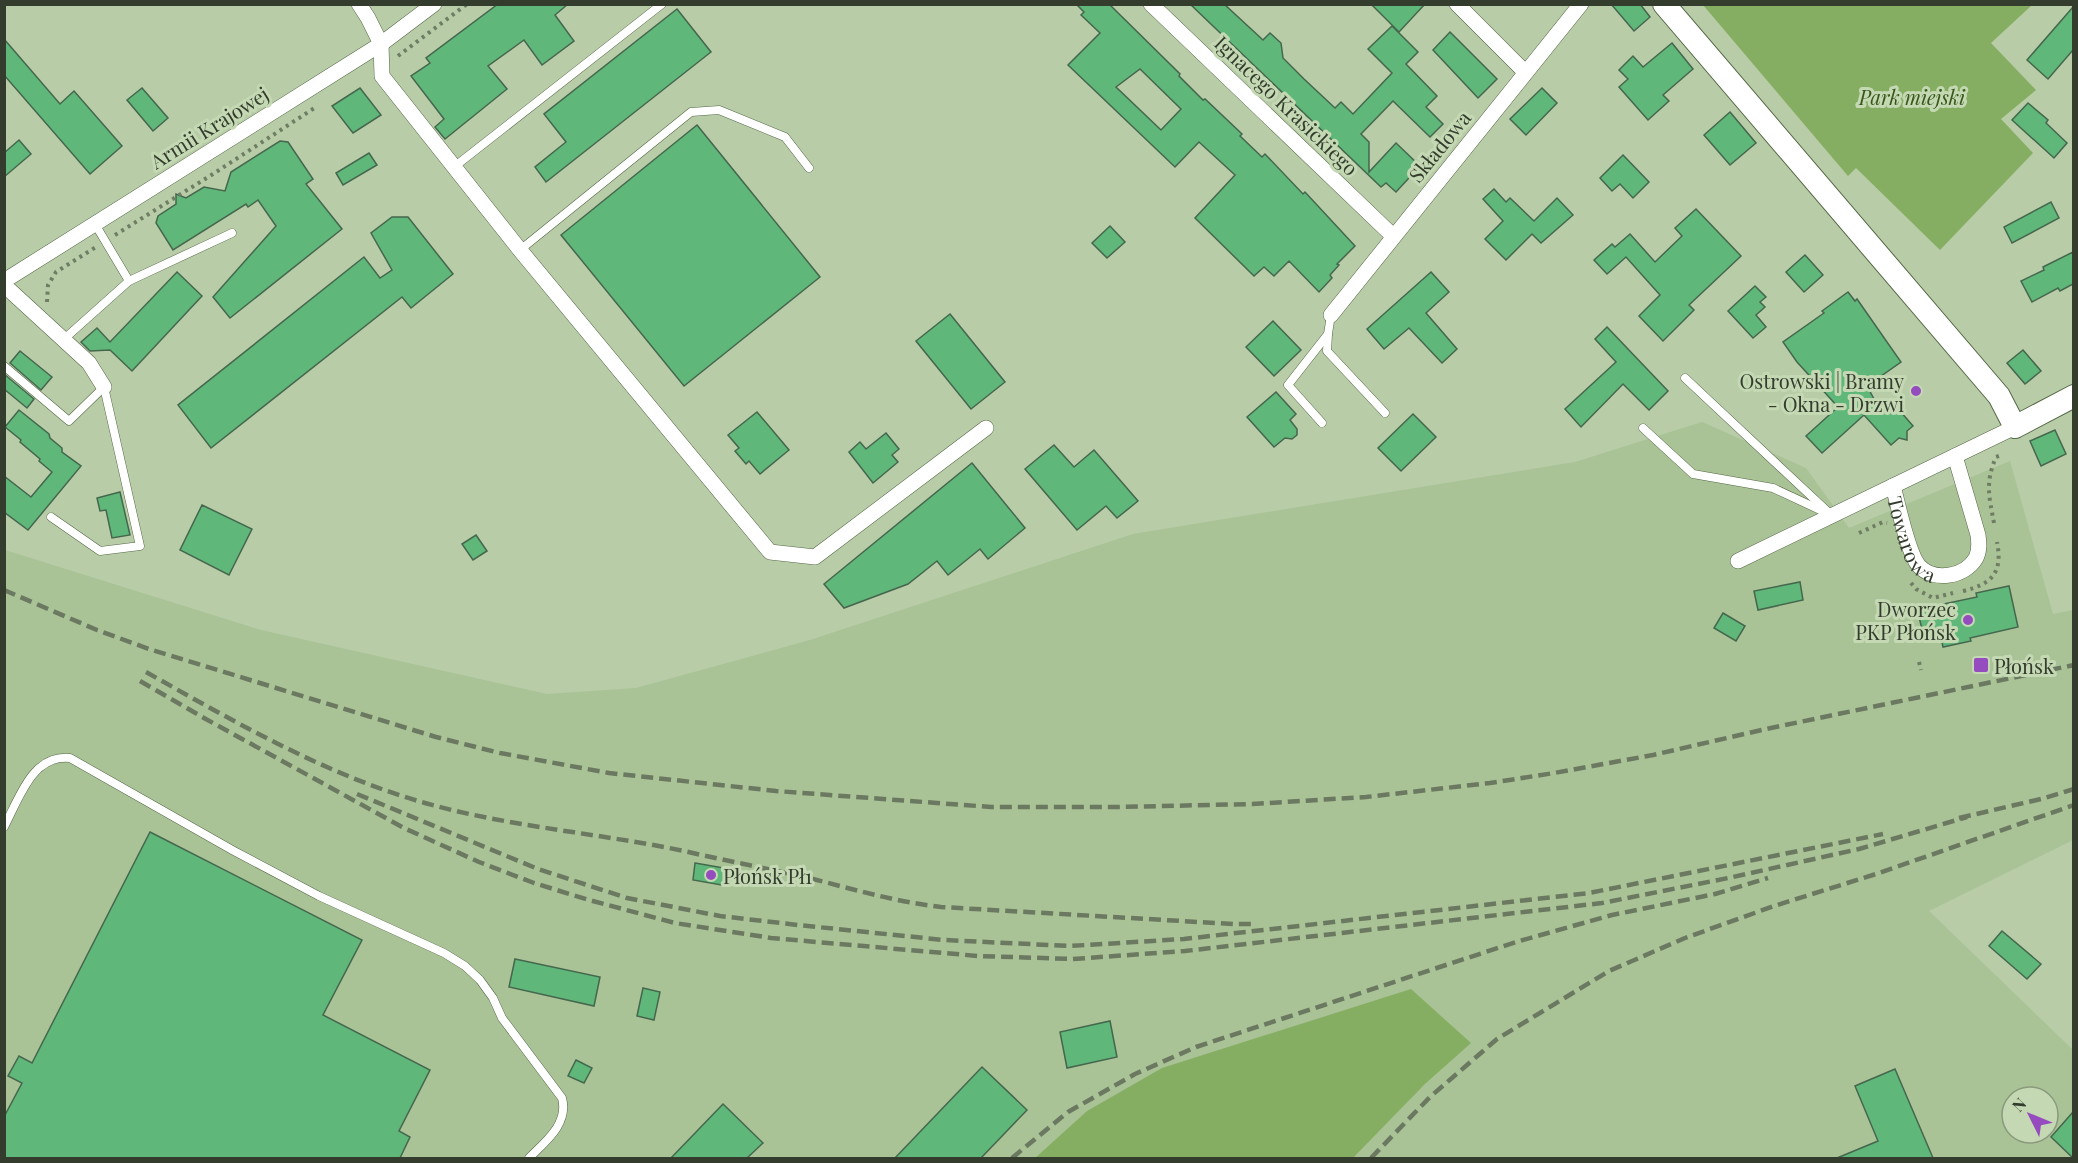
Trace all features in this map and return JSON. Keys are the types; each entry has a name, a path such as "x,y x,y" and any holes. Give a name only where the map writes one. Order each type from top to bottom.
{"street":[{"path":"359,4 369,18 381,44 382,76 520,250 770,552 815,557 986,428"},
{"name":"Armii Krajowej","path":"4,283 94,223 381,44 434,4"},
{"name":"Ignacego Krasickiego","path":"1151,4 1394,236"},
{"path":"1457,4 1525,72"},
{"name":"Składowa","path":"1331,315 1581,4"},
{"path":"1664,4 1999,396 2015,427"},
{"path":"4,283 67,337 104,387"},
{"name":"Towarowa","path":"1738,561 2015,427 2073,396"},
{"name":"Towarowa","path":"1893,486 1912,553 1918,566 1931,576 1942,576 1966,568 1976,558 1979,547 1978,535 1955,456"}],"lane":[{"path":"454,167 662,4"},
{"path":"520,250 691,112 719,110 785,137 809,168"},
{"path":"94,223 129,281"},
{"path":"67,337 129,281 232,233"},
{"path":"1331,315 1327,351 1385,413"},
{"path":"1322,423 1287,385 1328,334"},
{"path":"4,366 69,421 104,387"},
{"path":"1685,378 1832,516"},
{"path":"51,517 100,551 140,546 104,387"},
{"path":"1643,428 1693,474 1773,488 1832,516"},
{"path":"4,827 34,771 52,759 70,758 319,896 444,953 480,980 493,998 502,1018 562,1098 565,1108 560,1122 553,1133 529,1158"}],"path":[{"path":"382,76 390,71 389,63 467,4"},
{"path":"67,337 50,312 48,302 48,285 56,272 317,106"},
{"path":"1919,662 1921,670"}],"shaded area":[{"path":"1702,422 1806,468 1849,528 2010,461 2053,614 2073,610 2073,840 1929,911 2073,1050 2073,1158 1353,1158 1425,1084 1470,1043 1087,1111 1035,1158 5,1158 5,550 261,630 547,694 636,688 810,640 1133,534 1575,462"}],"green space":[{"name":"Park miejski","path":"1703,5 2032,5 1991,43 2036,90 2001,119 2033,153 1940,250 1856,168 1848,176"},
{"path":"1411,989 1471,1043 1425,1084 1353,1158 1035,1158 1087,1111 1162,1068"}],"building":[{"path":"498,4 568,4 555,15 574,41 542,65 524,40 488,66 507,89 445,139 435,127 444,119 411,76 430,63 426,58"},
{"path":"1076,4 1109,4 1203,100 1205,99 1242,134 1240,136 1262,157 1265,154 1303,194 1305,192 1355,246 1337,264 1339,265 1330,275 1332,278 1319,292 1289,261 1274,276 1264,267 1254,276 1195,218 1235,175 1199,142 1175,167 1068,65 1100,33 1081,15 1084,12","holes":["1140,69 1181,109 1161,130 1116,87"]},
{"path":"1190,4 1224,4 1263,40 1270,33 1281,43 1283,58 1304,79 1335,108 1341,102 1353,114 1392,73 1368,49 1392,26 1418,52 1406,64 1437,96 1426,107 1443,124 1430,137 1393,101 1361,134 1369,142 1369,172 1396,143 1420,166 1396,192 1386,183 1381,187"},
{"path":"1371,4 1425,4 1399,32"},
{"path":"1611,4 1640,4 1650,17 1634,31"},
{"path":"2073,7 2073,50 2048,79 2027,60"},
{"path":"677,9 711,52 546,182 535,167 566,142 544,114"},
{"path":"1450,32 1497,79 1478,98 1433,50"},
{"path":"4,39 60,104 74,91 122,146 90,174 4,75"},
{"path":"1672,43 1693,69 1663,95 1669,101 1648,120 1619,87 1628,79 1619,70 1633,56 1643,67"},
{"path":"142,88 168,118 153,131 127,100"},
{"path":"360,88 381,115 353,133 332,106"},
{"path":"1542,88 1557,103 1526,135 1510,119"},
{"path":"2028,103 2048,120 2046,123 2067,143 2054,158 2012,120"},
{"path":"1730,112 1756,143 1730,165 1704,135"},
{"path":"697,125 820,277 684,386 561,235"},
{"path":"19,140 31,154 4,177 4,153"},
{"path":"280,141 288,142 313,179 306,184 342,229 230,318 213,297 276,226 258,200 248,207 246,204 173,250 156,223 158,216 176,204 176,194 186,198 204,187 225,191 231,172"},
{"path":"369,153 377,165 343,185 336,173"},
{"path":"1623,155 1649,182 1633,198 1620,184 1612,191 1600,178"},
{"path":"1494,189 1506,202 1510,198 1534,221 1557,198 1573,215 1541,243 1532,234 1506,260 1485,239 1503,221 1483,199"},
{"path":"2051,202 2059,218 2012,243 2004,227"},
{"path":"1696,209 1741,256 1689,305 1694,310 1663,341 1639,316 1660,295 1626,257 1607,274 1594,260 1612,244 1615,247 1630,234 1655,262 1682,236 1675,228"},
{"path":"392,217 408,217 453,274 411,308 402,297 211,448 178,405 364,257 380,278 392,270 371,233"},
{"path":"1110,226 1125,242 1107,258 1092,243"},
{"path":"2073,252 2073,284 2060,291 2058,288 2032,302 2021,281"},
{"path":"1805,255 1823,275 1804,292 1786,272"},
{"path":"177,272 202,296 132,371 110,350 90,351 81,342 97,328 110,342"},
{"path":"1431,272 1449,292 1426,313 1457,349 1442,363 1409,328 1384,349 1367,329"},
{"path":"1755,286 1766,297 1760,302 1765,307 1756,315 1766,327 1753,338 1728,311"},
{"path":"1848,292 1855,301 1857,299 1901,362 1867,386 1880,410 1900,411 1913,426 1907,431 1907,440 1899,438 1891,445 1864,415 1822,453 1806,436 1838,407 1797,362 1783,342 1824,313 1822,311"},
{"path":"950,314 1005,382 971,409 916,341"},
{"path":"1273,321 1301,350 1274,376 1246,347"},
{"path":"1607,327 1668,391 1649,410 1623,384 1581,427 1565,409 1616,362 1595,339"},
{"path":"2023,350 2041,371 2025,384 2007,363"},
{"path":"20,351 52,377 41,390 10,363"},
{"path":"4,374 34,399 27,408 4,389"},
{"path":"1276,392 1296,414 1290,420 1297,429 1297,435 1292,439 1285,438 1274,447 1247,417"},
{"path":"19,410 49,434 50,438 62,448 62,452 81,466 28,530 4,512 4,476 31,497 52,472 5,427"},
{"path":"757,412 789,450 760,474 749,461 746,464 735,451 739,448 728,435"},
{"path":"1413,414 1436,437 1401,471 1378,448"},
{"path":"2055,430 2066,454 2041,466 2030,441"},
{"path":"886,433 899,449 892,455 898,462 873,483 849,452 860,442 866,449"},
{"path":"1054,445 1074,467 1094,450 1138,501 1117,518 1106,506 1077,530 1025,469"},
{"path":"972,463 1025,528 988,559 980,549 948,575 937,561 908,584 844,608 824,584"},
{"path":"120,492 130,535 112,538 106,510 100,511 97,498"},
{"path":"202,505 252,529 229,575 180,550"},
{"path":"476,535 487,551 473,560 462,544"},
{"path":"1800,582 1803,600 1758,610 1754,591"},
{"name":"Dworzec PKP Płońsk","path":"2009,586 2018,627 1943,647 1940,633 1924,637 1918,613 1935,609 1934,606 1977,597 1976,593"},
{"path":"1723,613 1745,626 1736,641 1714,628"},
{"path":"150,832 362,940 323,1015 430,1070 399,1131 410,1137 400,1158 4,1158 4,1117 22,1083 8,1076 19,1056 32,1063"},
{"name":"Płońsk Pł1","path":"695,863 730,869 727,886 693,880"},
{"path":"2002,931 2041,964 2027,979 1989,946"},
{"path":"515,959 600,977 594,1006 509,987"},
{"path":"643,988 660,992 654,1020 637,1016"},
{"path":"1110,1021 1117,1057 1067,1068 1060,1032"},
{"path":"576,1060 592,1068 584,1083 568,1076"},
{"path":"982,1067 1027,1110 981,1158 895,1158"},
{"path":"1895,1069 1933,1158 1837,1158 1878,1141 1855,1086"},
{"path":"723,1104 763,1143 747,1158 671,1158"},
{"path":"2073,1112 2073,1158 2059,1145 2060,1127"}],"railway":[{"path":"4,590 97,630 149,649 436,737 500,753 609,773 776,791 991,807 1252,804 1366,797 1490,783 1653,755 1766,729 2074,665"},
{"path":"146,672 247,728 352,778 425,803 457,811 684,851 925,905 1255,924"},
{"path":"140,681 404,828 479,862 534,883 675,923 771,938 978,956 1073,959 1185,951 1602,903 1859,849 1967,817"},
{"path":"1959,818 2074,789"},
{"path":"357,794 538,869 627,898 720,916 798,925 944,940 1070,946 1184,939 1589,893 1883,834"},
{"path":"1371,1158 1430,1097 1497,1039 1609,971 1685,938 1774,906 1876,874 2074,805"},
{"path":"1012,1158 1068,1112 1135,1074 1196,1047 1516,942 1612,915 1715,894 1768,878"}],"place":[{"name":"Ostrowski | Bramy - Okna - Drzwi","path":"1916,391"},
{"name":"Dworzec PKP Płońsk","path":"1968,620"},
{"name":"Płońsk","path":"1981,665"},
{"name":"Płońsk Pł1","path":"711,875"}]}
